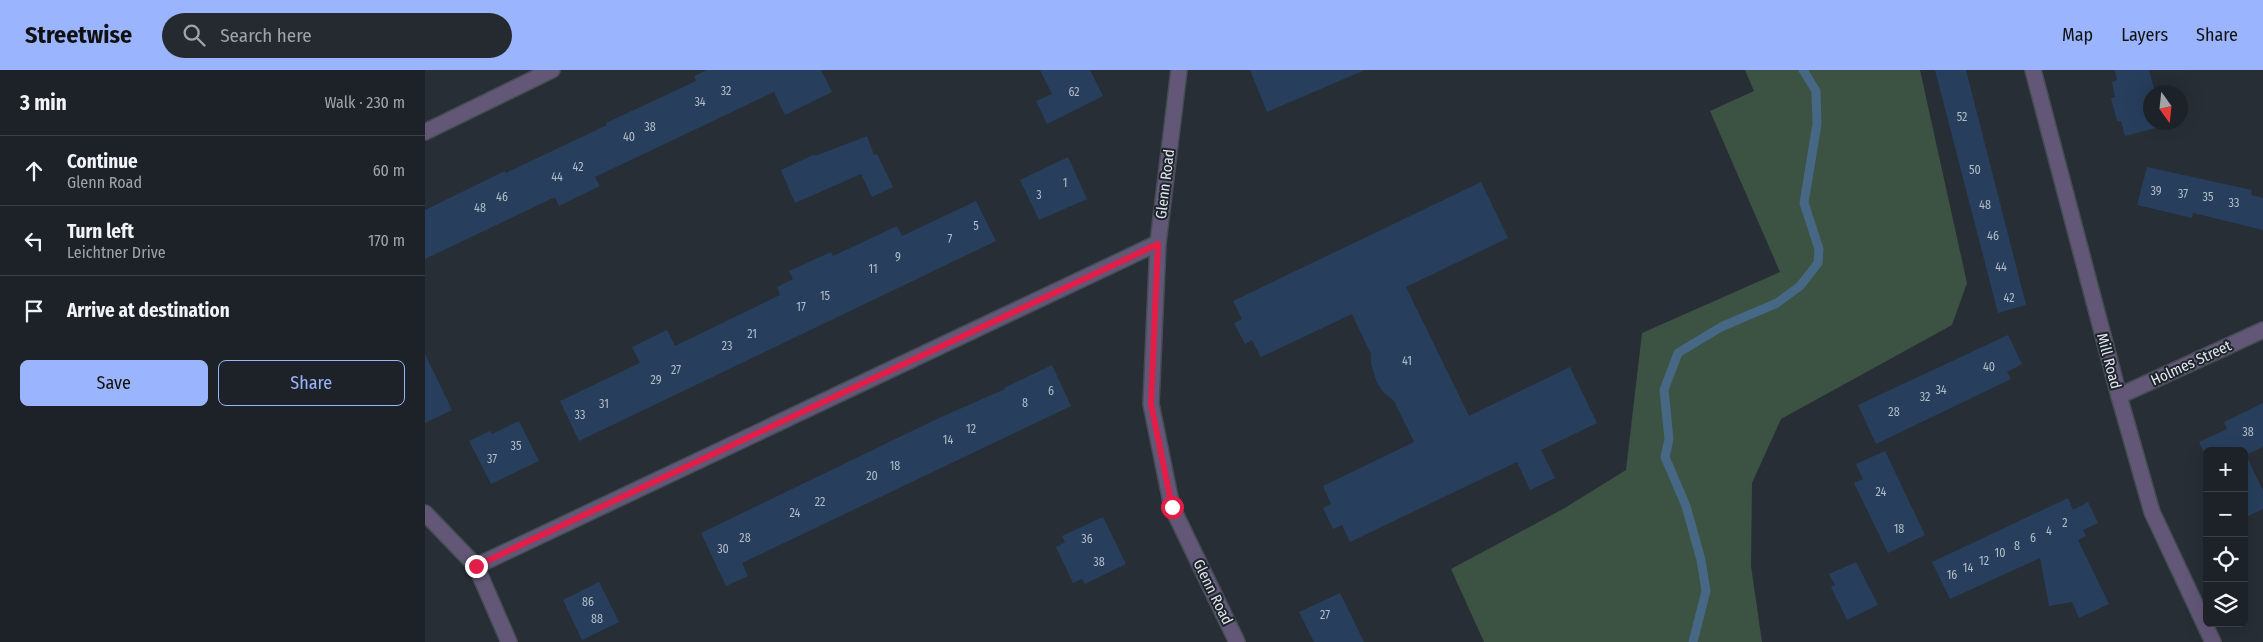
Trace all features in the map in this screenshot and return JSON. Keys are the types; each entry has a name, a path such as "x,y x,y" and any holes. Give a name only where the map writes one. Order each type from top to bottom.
{"street":[{"path":"425,132 552,70"},
{"name":"Glenn Road","path":"1179,70 1158,244 1151,404 1172,507 1237,642"},
{"name":"Mill Road","path":"2033,70 2119,396 2152,512 2213,642"},
{"path":"476,566 1158,244"},
{"name":"Holmes Street","path":"2119,396 2263,330"},
{"path":"425,513 476,566 509,642"}],"green space":[{"path":"1745,70 1920,70 1967,283 1952,325 1781,419 1752,483 1751,566 1762,642 1484,642 1451,569 1563,509 1626,470 1642,333 1780,272 1710,111 1754,91"}],"building":[{"path":"707,70 821,70 832,92 785,115 774,92 595,177 600,186 559,206 555,197 425,259 425,210 696,81 694,76"},
{"path":"1040,70 1090,70 1103,96 1047,124 1036,101 1052,94"},
{"path":"1250,70 1365,70 1267,112"},
{"path":"1935,70 1966,70 2026,305 1998,313"},
{"path":"2115,70 2149,70 2153,85 2143,85 2143,130 2148,130 2125,136 2121,121 2117,121 2111,98 2115,97 2112,82 2117,80"},
{"path":"867,136 874,155 877,154 893,187 872,197 861,174 795,203 781,170 815,154 815,156"},
{"path":"1068,157 1087,199 1039,220 1020,180"},
{"path":"2147,167 2252,190 2251,195 2263,198 2263,230 2193,213 2192,218 2137,205"},
{"path":"1481,182 1508,238 1406,287 1469,416 1570,367 1597,423 1541,450 1555,478 1530,490 1517,462 1350,542 1342,525 1333,529 1323,508 1331,504 1323,486 1414,442 1394,401 1384,393 1377,383 1371,364 1371,354 1352,314 1261,357 1252,340 1245,344 1234,323 1242,319 1233,301"},
{"path":"976,201 996,241 579,441 560,401 640,363 632,347 667,330 675,346 780,295 777,287 793,279 789,271 831,252 833,256 897,226 902,236"},
{"path":"2008,335 2022,364 2007,372 2011,379 1876,444 1858,405"},
{"path":"425,354 452,410 425,423"},
{"path":"1052,365 1071,406 742,563 748,576 726,586 701,533"},
{"path":"2263,403 2263,447 2248,454 2248,447 2203,447 2203,450 2199,442 2227,429 2224,422"},
{"path":"519,421 539,461 491,484 469,441 490,431 492,434"},
{"path":"1885,451 1925,535 1888,553 1854,483 1863,479 1856,464"},
{"path":"2248,459 2263,491 2263,509 2248,516"},
{"path":"2068,498 2073,510 2088,502 2098,523 2083,530 2086,536 2078,540 2109,604 2079,618 2072,602 2049,606 2040,558 1950,599 1932,562"},
{"path":"1103,517 1126,564 1085,584 1082,579 1073,583 1056,547 1065,542 1062,536"},
{"path":"1856,562 1878,605 1847,620 1831,587 1835,585 1829,574"},
{"path":"599,582 619,622 582,640 563,600"},
{"path":"1340,593 1364,642 1314,642 1299,612"}],"waterway":[{"path":"1693,642 1706,591 1701,560 1686,506 1665,457 1669,439 1664,390 1678,353 1721,327 1777,303 1800,286 1818,263 1819,249 1804,203 1817,124 1816,91 1803,70"}],"route":[{"path":"476,566 1158,244 1151,404 1172,507"}]}
